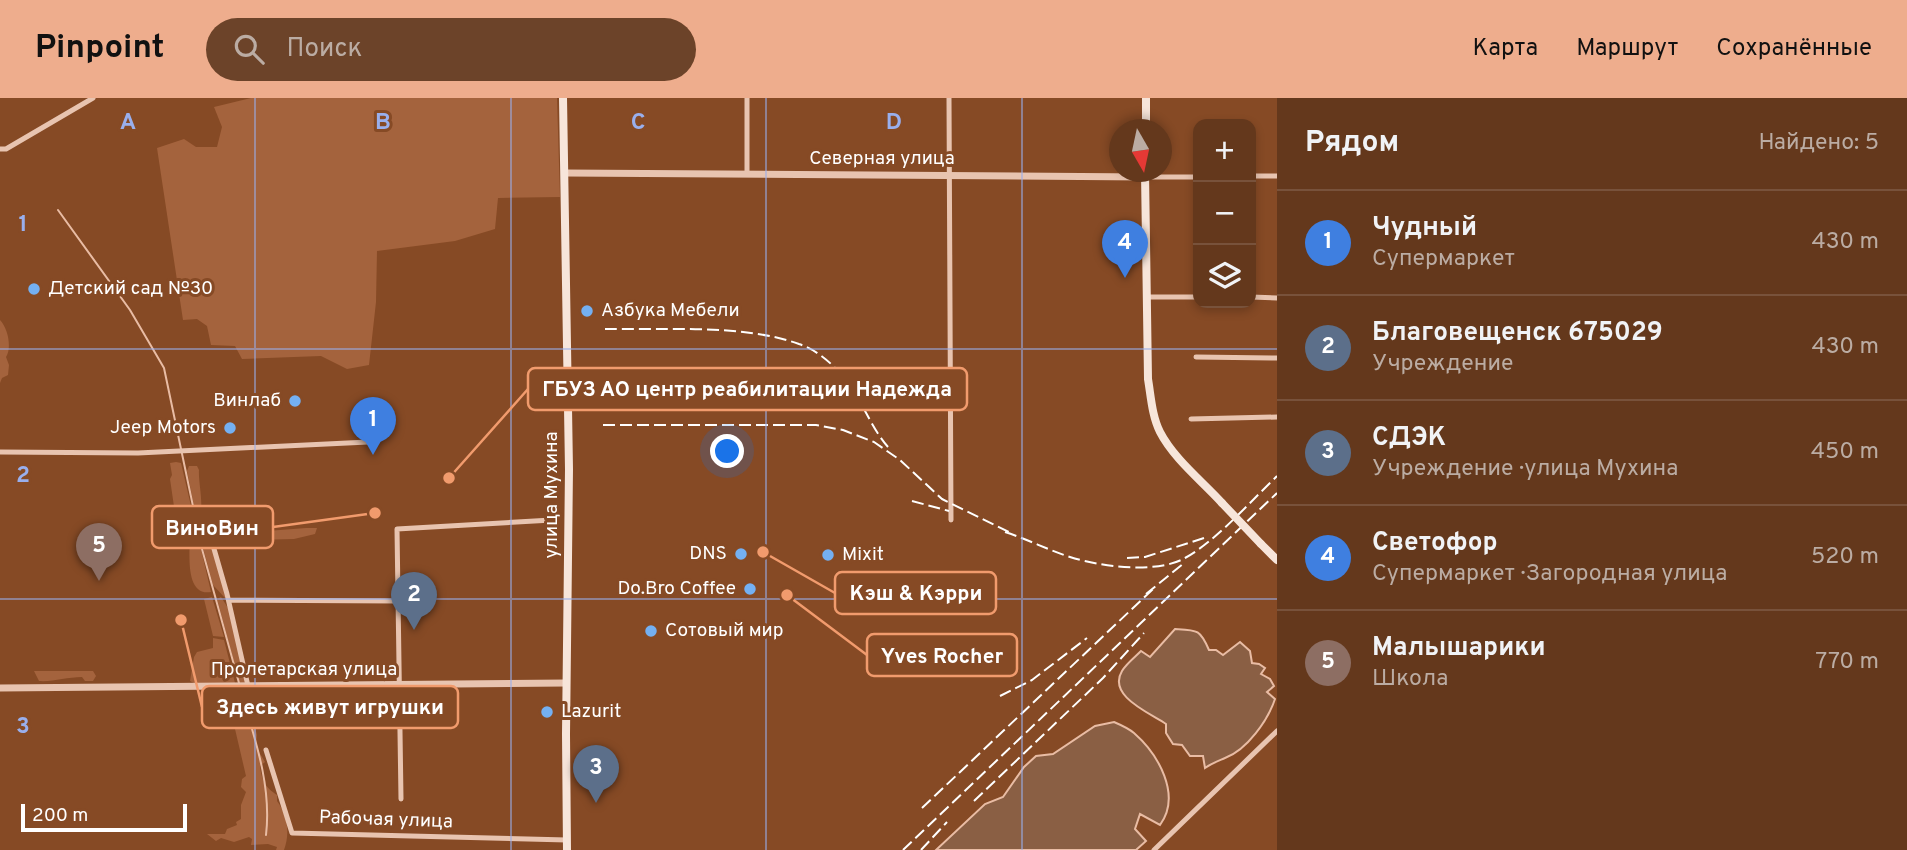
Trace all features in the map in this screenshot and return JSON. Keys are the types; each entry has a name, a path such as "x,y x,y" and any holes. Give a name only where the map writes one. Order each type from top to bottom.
{"main road":[{"name":"улица Мухина","path":"562,98 569,469 567,850"},
{"path":"1146,98 1146,119"},
{"path":"1145,182 1148,379 1153,412 1160,432 1174,451 1277,560"}],"street":[{"path":"0,149 6,149 93,98"},
{"path":"747,98 747,174"},
{"path":"949,98 951,520"},
{"name":"Северная улица","path":"565,173 1109,174"},
{"name":"Северная улица","path":"1172,176 1193,177"},
{"path":"1256,176 1277,176"},
{"path":"1147,297 1193,297"},
{"path":"1256,298 1277,298"},
{"path":"1196,357 1277,358"},
{"path":"1191,419 1277,417"},
{"path":"0,452 125,453 368,442"},
{"path":"401,799 397,529 552,520"},
{"path":"206,521 229,600 242,686"},
{"path":"229,600 398,601"},
{"name":"Пролетарская улица","path":"0,688 566,683"},
{"path":"1154,850 1277,731"},
{"name":"Рабочая улица","path":"266,750 292,833 567,840"}],"shaded area":[{"path":"251,98 557,98 560,197 498,198 495,229 455,241 377,251 376,302 369,365 347,369 321,356 242,359 235,346 211,345 207,326 197,319 183,320 157,148 184,139 196,147 217,147 222,127 214,107"},
{"path":"0,320 8,338 9,349 6,357 9,365 8,375 2,378 0,383"},
{"path":"170,463 181,463 211,592 202,592 192,580 190,534 177,527 170,479"},
{"path":"189,466 197,466 199,470 201,511 197,521 187,471"},
{"path":"317,528 315,534 294,539 216,541 213,535"},
{"path":"202,530 207,534 227,593 225,598 213,585 199,533"},
{"path":"212,597 224,637 213,636 204,599"},
{"path":"221,597 230,611 245,684 240,684 217,599"},
{"path":"1175,629 1197,632 1209,650 1216,650 1223,655 1240,642 1250,651 1252,663 1265,668 1261,674 1270,679 1274,686 1267,692 1275,699 1256,733 1233,754 1205,768 1203,756 1190,756 1182,745 1173,744 1166,733 1166,724 1132,703 1120,688 1119,680 1128,663 1141,651 1150,657"},
{"path":"213,638 224,640 235,683 196,684 190,681 194,657 197,652 213,648"},
{"path":"34,671 93,671 96,676 93,681 85,681 82,677 39,681"},
{"path":"204,688 235,688 240,694 226,695 208,703 201,696"},
{"path":"249,689 257,691 252,706 259,717 252,716 257,735 256,747 265,762 260,766 262,776 267,786 277,795 277,801 286,819 287,838 284,850 276,850 277,847 268,844 251,845 252,839 249,837 234,842 221,838 216,841 207,834 225,834 227,829 237,825 236,822 241,819 241,805 246,792 241,787 242,779 246,776 235,729 230,725 226,700 241,698"},
{"path":"1114,722 1127,728 1143,742 1159,763 1168,788 1169,801 1160,825 1140,814 1135,829 1146,841 1136,850 936,850 985,804 1003,797 1024,767 1036,756 1053,754 1095,726"}],"waterway":[{"path":"58,210 130,310 164,368 202,549 239,683"},
{"path":"240,689 264,779 266,835"}],"railway":[{"path":"605,329 754,333 805,346 825,359 846,380 888,447"},
{"path":"603,425 816,425 843,430 874,442 900,460 942,499 1013,534"},
{"path":"1005,532 1083,561 1113,566 1160,566 1185,558 1209,542 1277,476"},
{"path":"903,850 1277,493"},
{"path":"912,501 949,511"},
{"path":"1127,558 1145,557 1204,538"},
{"path":"1146,594 1184,563"},
{"path":"922,808 1153,589"},
{"path":"974,801 1103,678 1144,633"},
{"path":"1000,696 1032,680 1087,638"},
{"path":"921,850 947,822"}],"place":[{"name":"Светофор","path":"1125,278"},
{"name":"Детский сад №30","path":"34,289"},
{"name":"Азбука Мебели","path":"587,311"},
{"name":"Винлаб","path":"295,401"},
{"name":"Jeep Motors","path":"230,428"},
{"name":"Чудный","path":"373,455"},
{"name":"ГБУЗ АО центр реабилитации Надежда","path":"449,478"},
{"name":"ВиноВин","path":"375,513"},
{"name":"Кэш & Кэрри","path":"763,552"},
{"name":"DNS","path":"741,554"},
{"name":"Mixit","path":"828,555"},
{"name":"Малышарики","path":"99,581"},
{"name":"Do.Bro Coffee","path":"750,589"},
{"name":"Yves Rocher","path":"787,595"},
{"name":"Здесь живут игрушки","path":"181,620"},
{"name":"Благовещенск 675029","path":"414,630"},
{"name":"Сотовый мир","path":"651,631"},
{"name":"Lazurit","path":"547,712"},
{"name":"СДЭК","path":"596,803"}]}
